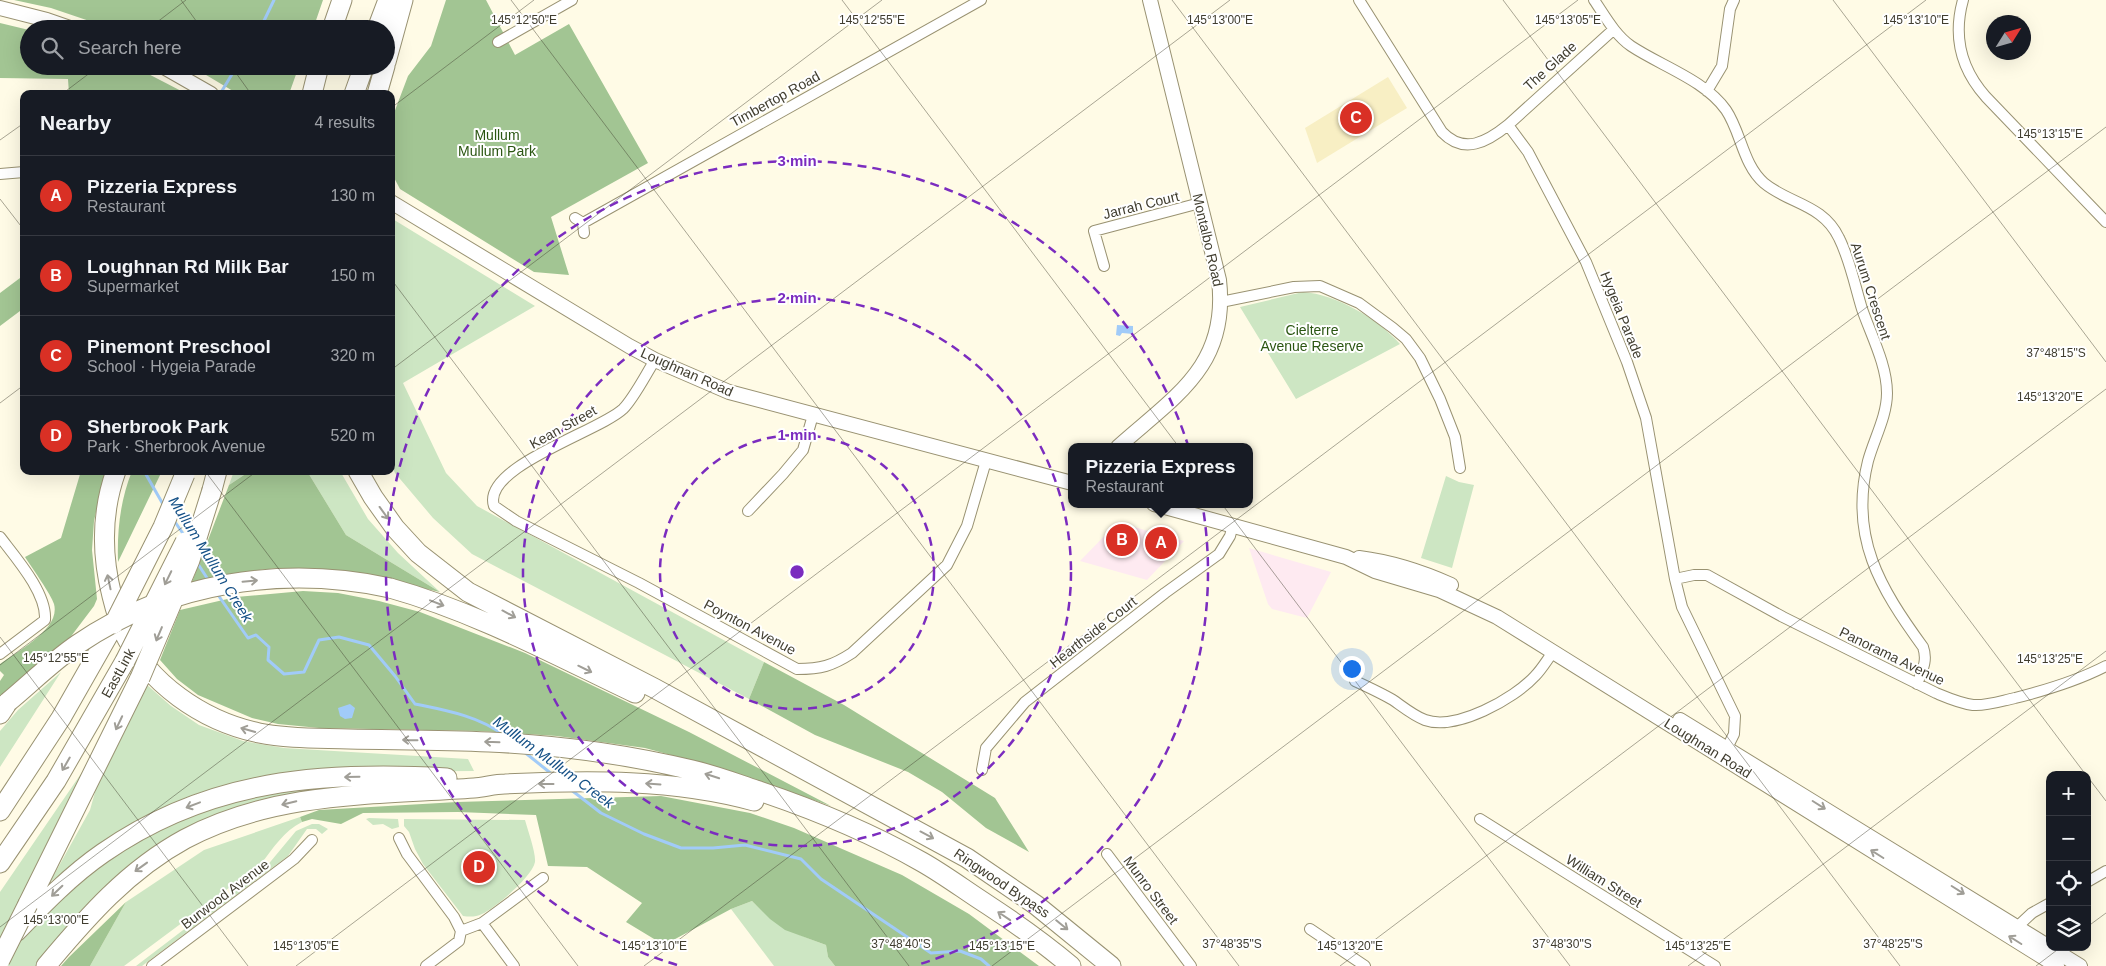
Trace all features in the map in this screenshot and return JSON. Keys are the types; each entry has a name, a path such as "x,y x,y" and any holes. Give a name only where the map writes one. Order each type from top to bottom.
{"highway":[{"path":"335,20 342,0"},
{"path":"380,20 388,0"},
{"path":"395,29 403,0"},
{"path":"309,90 315,75"},
{"path":"313,90 317,75"},
{"path":"355,90 361,75"},
{"path":"379,90 383,75"},
{"name":"EastLink","path":"0,810 61,718 110,632 163,527 184,475"},
{"path":"360,475 384,513 418,553 468,592 654,688 884,812"},
{"path":"114,478 105,517 104,561 116,614 123,632 157,678 200,711 227,724 258,733 298,738 459,741 593,750 697,771 796,804 855,827 924,863 977,898"},
{"path":"0,960 140,678 190,560 214,479"},
{"name":"EastLink","path":"0,863 56,781 125,661 165,584 214,479"},
{"path":"3,709 57,660 78,644 106,627 143,609 192,592 234,582 320,577 363,582 414,594 469,615 884,812"},
{"path":"0,787 61,718"},
{"path":"0,947 62,886 103,853 157,821 218,796 275,782 335,777 422,777 503,784 630,783 684,787 739,797 792,812 868,842 977,898"},
{"path":"46,966 92,912 132,874 156,856 184,840 234,817 297,801 328,796 476,788 503,784"},
{"name":"Ringwood Bypass","path":"884,812 942,843 1003,881 1036,904 1111,966"},
{"name":"Ringwood Bypass","path":"977,898 1045,945 1071,966"}],"main road":[{"name":"Montalbo Road","path":"1122,443 1197,374 1215,342 1221,302 1219,280 1150,0"},
{"path":"0,8 47,20"},
{"path":"178,75 204,90"},
{"name":"Loughnan Road","path":"395,204 629,346 655,360 729,392 1068,482"},
{"name":"Loughnan Road","path":"1169,508 1346,557 1375,570 1439,590 1462,600 1553,652 2057,966"},
{"name":"Loughnan Road","path":"1346,557 1379,561 1415,571 1476,596 2080,966"}],"street":[{"name":"Timbertop Road","path":"581,224 981,0"},
{"path":"1359,0 1442,132 1450,140 1473,144 1490,139 1508,125"},
{"name":"Aurum Crescent","path":"1594,0 1614,30 1630,45 1707,91 1726,110 1755,174 1770,188 1813,209 1828,222 1839,238 1882,366 1887,394 1886,407 1868,460 1864,484 1864,533 1874,568 1885,592 1923,647 1925,664 1917,684"},
{"path":"1707,91 1722,66 1730,9 1734,0"},
{"path":"1963,0 1959,22 1959,42 1965,65 1973,81 1986,97 2106,222"},
{"path":"498,42 567,1"},
{"name":"The Glade","path":"1508,125 1614,30"},
{"name":"Hygeia Parade","path":"1508,125 1528,152 1586,262 1627,362 1646,418 1675,579 1682,607 1735,716 1734,734 1726,748"},
{"path":"0,174 20,172"},
{"name":"Jarrah Court","path":"1104,266 1094,231 1200,203"},
{"path":"1221,302 1294,286 1320,286 1359,303 1406,339 1420,358 1440,399 1455,437 1460,468"},
{"name":"Kean Street","path":"503,514 494,506 493,500 500,482 507,474 623,408 655,360"},
{"path":"748,511 803,450 813,415"},
{"name":"Poynton Avenue","path":"503,514 639,583 797,669 820,669 837,663 852,653 947,565 966,526 986,461"},
{"name":"Hearthside Court","path":"982,770 986,748 1025,702 1218,554 1230,536 1233,525"},
{"path":"0,537 18,559 46,609 45,620 0,654"},
{"name":"Panorama Avenue","path":"1675,579 1694,575 1707,576 1783,617 1917,684 1959,702 1974,705 1991,704 2074,681 2106,666"},
{"path":"1355,681 1387,697 1424,720 1438,723 1454,720 1489,708 1519,690 1534,678 1553,652"},
{"name":"William Street","path":"1480,819 1714,966"},
{"path":"399,838 407,854 454,917 461,931 459,940 426,966"},
{"name":"Burwood Avenue","path":"152,966 294,859 312,840"},
{"name":"Munro Street","path":"1107,854 1191,966"},
{"path":"2091,880 2106,871"},
{"path":"461,931 482,924 543,878"},
{"path":"2017,927 2032,913 2046,905"},
{"path":"482,924 514,966"},
{"path":"1310,929 1365,966"}],"shaded area":[{"path":"1388,77 1407,108 1317,163 1305,128"},
{"path":"1118,522 1184,541 1147,580 1080,561"},
{"path":"1249,548 1331,572 1307,618 1272,609 1268,604"}],"green space":[{"path":"14,0 323,0 316,20 86,20 51,8"},
{"name":"Mullum Mullum Park","path":"446,0 486,0 515,55 569,24 648,163 551,217 569,275 534,272 400,189 395,180 395,110 408,76 431,46"},
{"path":"0,23 20,28 20,75 150,75 179,90 69,90 68,79 0,78"},
{"path":"206,75 296,75 290,90 231,90"},
{"path":"395,220 535,306 403,383 446,473 477,506 764,662 749,699 472,554 433,518 395,473"},
{"path":"20,278 20,311 0,326 0,293"},
{"name":"Cielterre Avenue Reserve","path":"1303,292 1329,297 1356,309 1380,326 1400,344 1296,399 1240,307"},
{"path":"80,475 104,475 94,521 92,550 97,599 94,606 66,643 44,658 0,696 0,681 4,675 0,671 0,664 44,631 51,622 54,613 52,600 25,557 61,538"},
{"path":"131,475 160,475 118,562 120,516"},
{"path":"233,475 244,475 229,485"},
{"path":"244,475 309,475 346,535 440,592 347,572 309,568 265,569 192,582 229,485"},
{"path":"309,475 342,475 368,519 398,553 440,592 346,535"},
{"path":"1446,476 1459,482 1474,485 1452,568 1421,558"},
{"path":"303,591 338,593 420,612 525,653 689,732 831,806 726,770 645,748 557,736 480,731 319,728 278,724 252,718 198,695 177,679 160,660 180,610 236,597"},
{"path":"764,662 844,705 995,798 1029,852 986,828 942,792 908,772 815,735 749,699"},
{"path":"61,672 0,767 0,731 18,710"},
{"path":"146,684 171,706 199,725 243,741 284,748 468,759 474,771 326,772 109,840 50,882 90,810 97,785"},
{"path":"89,762 0,941 0,892"},
{"path":"307,787 307,790 224,816 54,946 37,966 6,966 23,936 89,872 132,844 205,810 262,794"},
{"path":"661,796 750,813 794,828 902,875 969,914 1039,966 835,966 828,957 826,945 785,930 770,919 752,901 731,909 664,945 626,922 642,903 587,867 548,866 536,815 458,812 363,813 341,824 312,819 302,822 300,817 319,810 457,802"},
{"path":"300,817 302,822 284,835 261,864 124,966 90,966 126,902 204,850"},
{"path":"366,819 398,819 399,827 392,829 383,824 373,825"},
{"path":"404,819 525,820 535,862 521,883 496,905 480,915 463,916 423,864 409,832 404,826"},
{"path":"312,824 319,824 328,829 322,834 316,829 307,829 288,856 142,966 136,966 266,867 296,831"},
{"path":"752,901 786,928 826,945 828,957 835,966 774,966 731,909"},
{"path":"126,902 90,966 61,966 69,957"}],"water":[{"path":"1117,325 1133,326 1133,334 1122,333 1120,336 1116,335"},
{"path":"350,704 355,708 352,718 345,719 340,716 338,708"}],"waterway":[{"name":"Mullum Mullum Creek","path":"264,20 274,0"},
{"name":"Mullum Mullum Creek","path":"222,90 232,75"},
{"name":"Mullum Mullum Creek","path":"146,475 164,506"},
{"name":"Mullum Mullum Creek","path":"173,519 184,535"},
{"name":"Mullum Mullum Creek","path":"196,561 209,581"},
{"name":"Mullum Mullum Creek","path":"216,592 248,638 256,635 269,647 268,660 284,674 304,672 319,640 339,637 369,645 415,704 472,718 494,728 503,735"},
{"name":"Mullum Mullum Creek","path":"523,751 553,775"},
{"name":"Mullum Mullum Creek","path":"570,789 601,813 644,834 681,848 745,845 801,859 821,879 931,953 960,951 981,959 989,966"}],"place":[{"name":"Pinemont Preschool","path":"1356,118"},
{"name":"Loughnan Rd Milk Bar","path":"1122,540"},
{"name":"Pizzeria Express","path":"1161,543"},
{"name":"Sherbrook Park","path":"479,867"}]}
